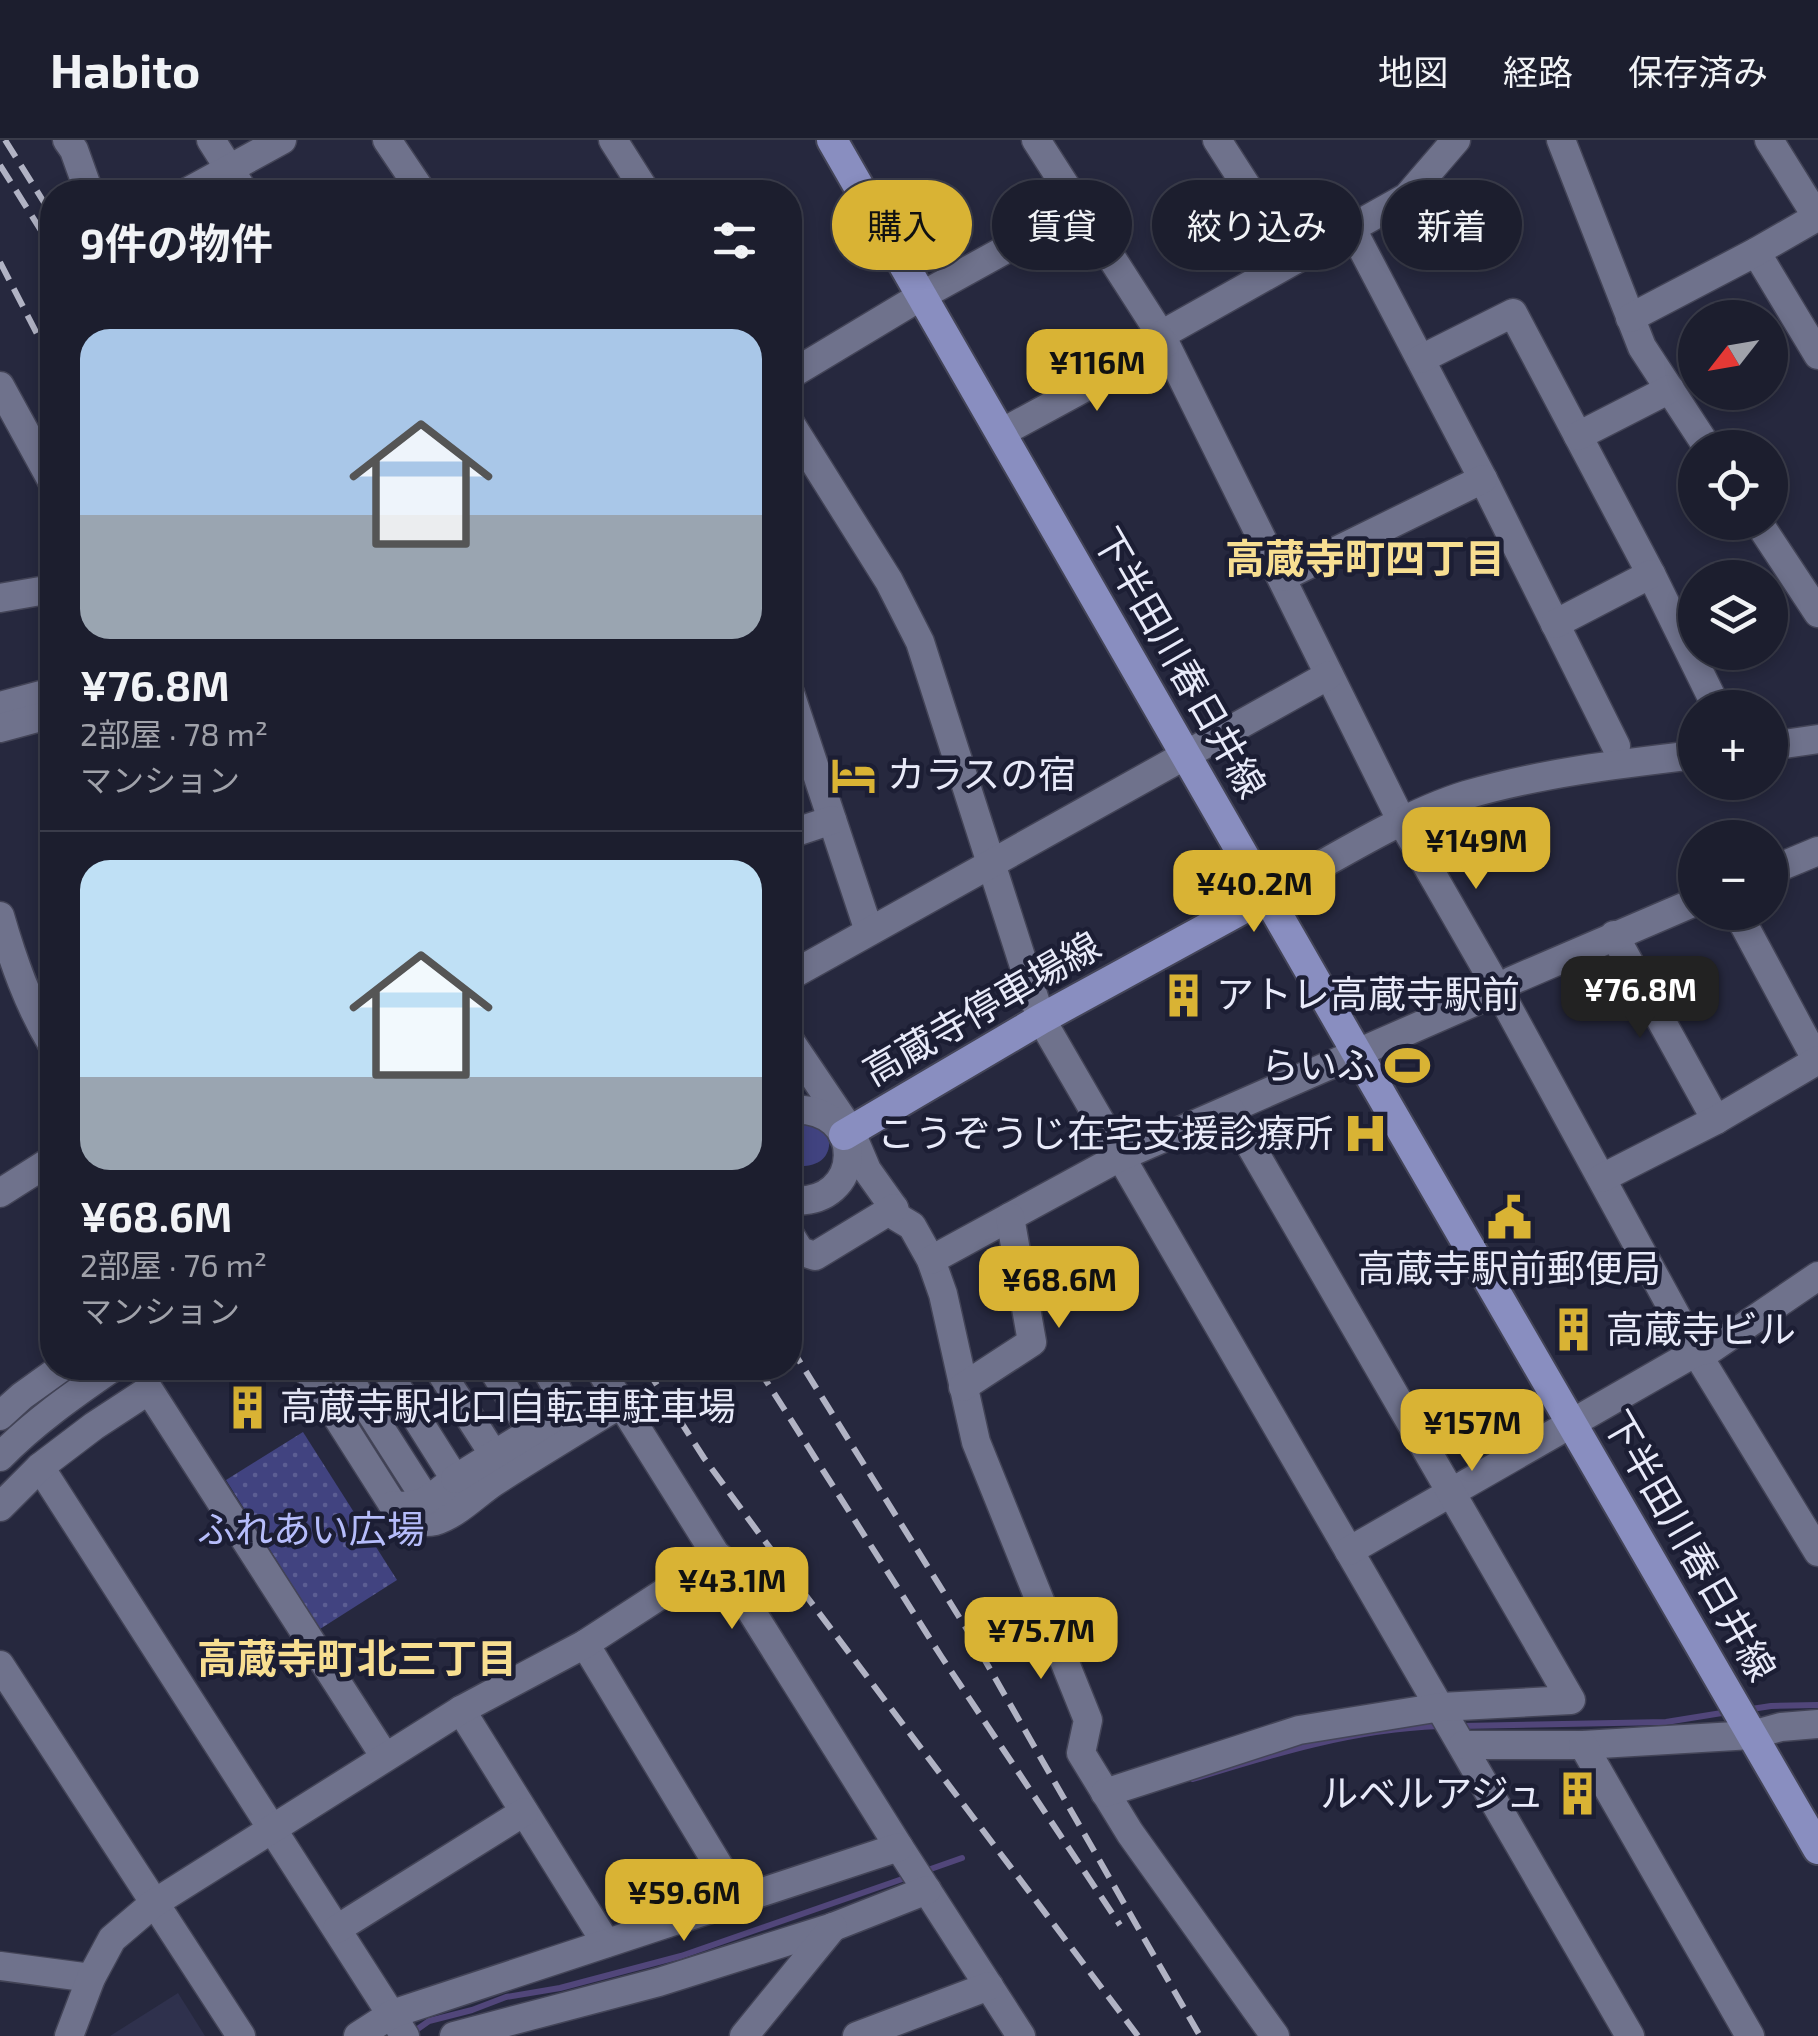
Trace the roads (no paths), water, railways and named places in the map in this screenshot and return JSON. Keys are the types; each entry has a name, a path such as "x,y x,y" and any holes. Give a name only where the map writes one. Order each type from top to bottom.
{"main road":[{"name":"下半田川春日井線","path":"832,140 1818,1849"},
{"name":"高蔵寺停車場線","path":"847,1132 1041,1019 1266,896"}],"street":[{"path":"67,140 85,180"},
{"path":"211,140 236,180"},
{"path":"238,180 282,140"},
{"path":"388,140 414,180"},
{"path":"612,140 638,180"},
{"path":"1036,140 1061,180"},
{"path":"1217,140 1243,180"},
{"path":"1362,222 1408,197 1456,140"},
{"path":"1561,140 1642,347 1696,430"},
{"path":"1630,318 1817,217 1770,140"},
{"path":"1362,247 1616,746"},
{"path":"1756,252 1818,355"},
{"path":"802,368 992,257"},
{"path":"1119,270 1163,339 1402,822 1499,990 1696,1352 1818,1552"},
{"path":"1001,433 1277,270"},
{"path":"1421,359 1514,313 1708,690"},
{"path":"0,386 40,459"},
{"path":"1578,436 1670,389"},
{"path":"802,442 920,642 1041,1019 1630,2036"},
{"path":"1283,577 1483,480"},
{"path":"1771,540 1814,599"},
{"path":"1555,624 1650,574"},
{"path":"0,598 40,591"},
{"path":"802,969 1329,675"},
{"path":"0,706 40,695"},
{"path":"0,728 40,717"},
{"path":"802,729 869,932"},
{"path":"1788,743 1818,739"},
{"path":"1266,896 1402,822 1465,795 1590,767 1678,758"},
{"path":"802,830 832,820"},
{"path":"1788,863 1818,851"},
{"path":"931,1260 1120,1158 1499,990 1511,980 1678,909"},
{"path":"0,916 16,970 40,1022"},
{"path":"1602,1178 1716,1120 1818,1061 1747,930"},
{"path":"1614,935 1716,1120"},
{"path":"802,1060 897,1218 912,1226 931,1260 943,1294 976,1442 1088,1720 1081,1752 1130,1833 1275,2036"},
{"path":"802,1108 822,1113 847,1132 848,1149 848,1164 833,1190 820,1198 802,1201"},
{"path":"1104,1793 1299,1730 1440,1707 1572,1700 1230,1110"},
{"path":"0,1192 40,1167"},
{"path":"802,1252 815,1256 894,1208"},
{"path":"963,1387 1032,1342 1010,1217"},
{"path":"1349,1552 1570,1422 1696,1352 1711,1350 1818,1276"},
{"path":"0,1416 44,1380"},
{"path":"0,1457 95,1380"},
{"path":"314,1380 393,1505 414,1520 436,1520 622,1403"},
{"path":"350,1380 428,1500"},
{"path":"393,1380 455,1479"},
{"path":"446,1380 494,1455"},
{"path":"500,1380 532,1432"},
{"path":"393,1505 416,1506 428,1500 552,1419 560,1401 552,1380"},
{"path":"608,1380 1021,2036"},
{"path":"0,1507 40,1467 148,1390 385,1757"},
{"path":"40,1467 398,2024"},
{"path":"68,2036 91,1978 112,1939 153,1904 460,1710 585,1644 719,1557"},
{"path":"585,1644 740,1901"},
{"path":"0,1665 241,2036"},
{"path":"460,1710 606,1943"},
{"path":"1463,1745 1583,1745 1743,1719 1781,1727 1818,1724"},
{"path":"1583,1745 1750,2036"},
{"path":"336,1929 524,1812"},
{"path":"358,2036 606,1943 740,1901 915,1872"},
{"path":"454,2036 537,2025 833,1927 915,1872"},
{"path":"744,2036 833,1927"},
{"path":"0,1966 91,1978"},
{"path":"857,2036 990,1986"}],"waterway":[{"path":"1745,1710 1818,1705"},
{"path":"1461,1726 1666,1722 1728,1712"},
{"path":"1193,1779 1345,1737 1439,1726"},
{"path":"925,1871 962,1858"},
{"path":"412,2033 429,2021 506,1997 560,1988 681,1956 908,1877"}],"railway":[{"path":"5,140 40,196"},
{"path":"0,165 40,229"},
{"path":"0,262 40,340"},
{"path":"802,1365 971,1636 1200,2036"},
{"path":"654,1380 758,1532 1138,2036"},
{"path":"766,1380 941,1656 1120,1925"}],"place":[{"name":"カラスの宿","path":"854,775"},
{"name":"アトレ高蔵寺駅前","path":"1183,995"},
{"name":"らいふ","path":"1408,1066"},
{"name":"こうぞうじ在宅支援診療所","path":"1366,1134"},
{"name":"高蔵寺駅前郵便局","path":"1509,1217"},
{"name":"高蔵寺ビル","path":"1573,1330"},
{"name":"高蔵寺駅北口自転車駐車場","path":"247,1407"},
{"name":"ルベルアジュ","path":"1577,1794"}],"district":[{"name":"高蔵寺町四丁目","path":"1365,559"},
{"name":"高蔵寺町北三丁目","path":"357,1659"}],"park label":[{"name":"ふれあい広場","path":"311,1530"}]}
